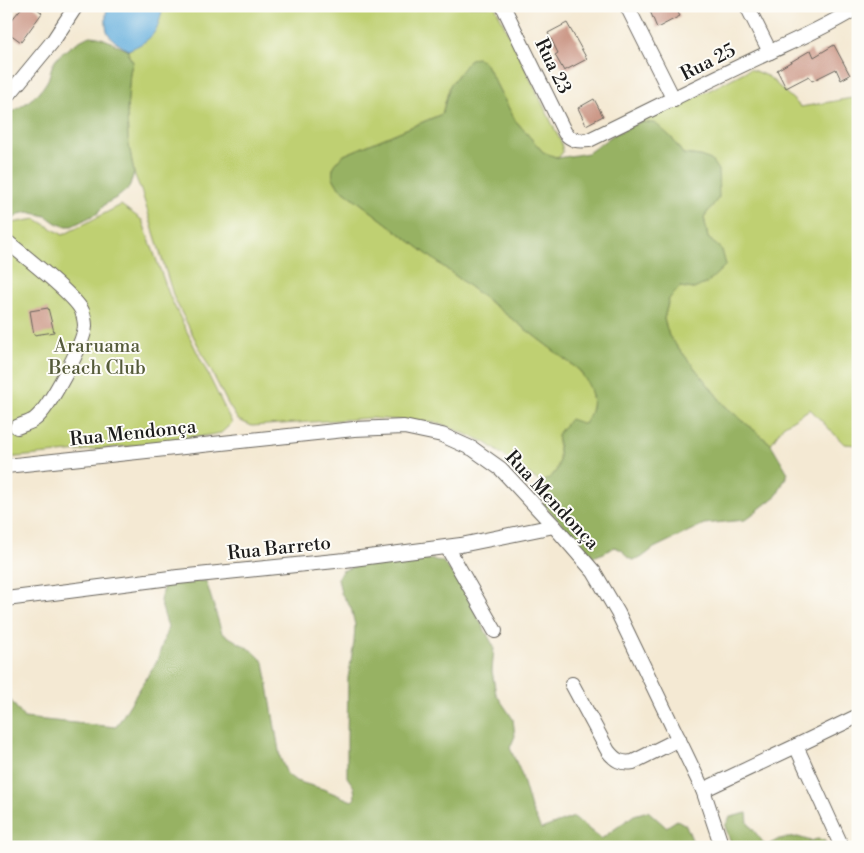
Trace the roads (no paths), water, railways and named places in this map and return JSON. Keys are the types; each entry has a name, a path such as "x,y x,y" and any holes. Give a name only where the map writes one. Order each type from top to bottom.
{"street":[{"name":"Rua 23","path":"503,6 565,133 571,140"},
{"path":"627,6 674,100"},
{"path":"747,6 770,52"},
{"name":"Rua 25","path":"571,140 589,140 809,34 858,7"},
{"path":"6,98 69,9"},
{"path":"6,241 71,296 82,309 85,326 64,378 43,412 34,420 17,427"},
{"name":"Rua Mendonça","path":"6,466 354,429 404,427 442,435 473,449 501,469 594,572 618,613 703,790 722,847"},
{"name":"Rua Barreto","path":"6,599 178,577 345,560 448,547 554,526"},
{"path":"448,547 495,631"},
{"path":"572,684 608,751 619,762 633,762 679,739"},
{"path":"703,790 858,716"},
{"path":"796,746 842,847"}],"water":[{"path":"107,6 163,6 159,22 153,34 143,43 128,50 110,37 108,33 106,28"}],"park label":[{"name":"Araruama Beach Club","path":"97,357"}]}
